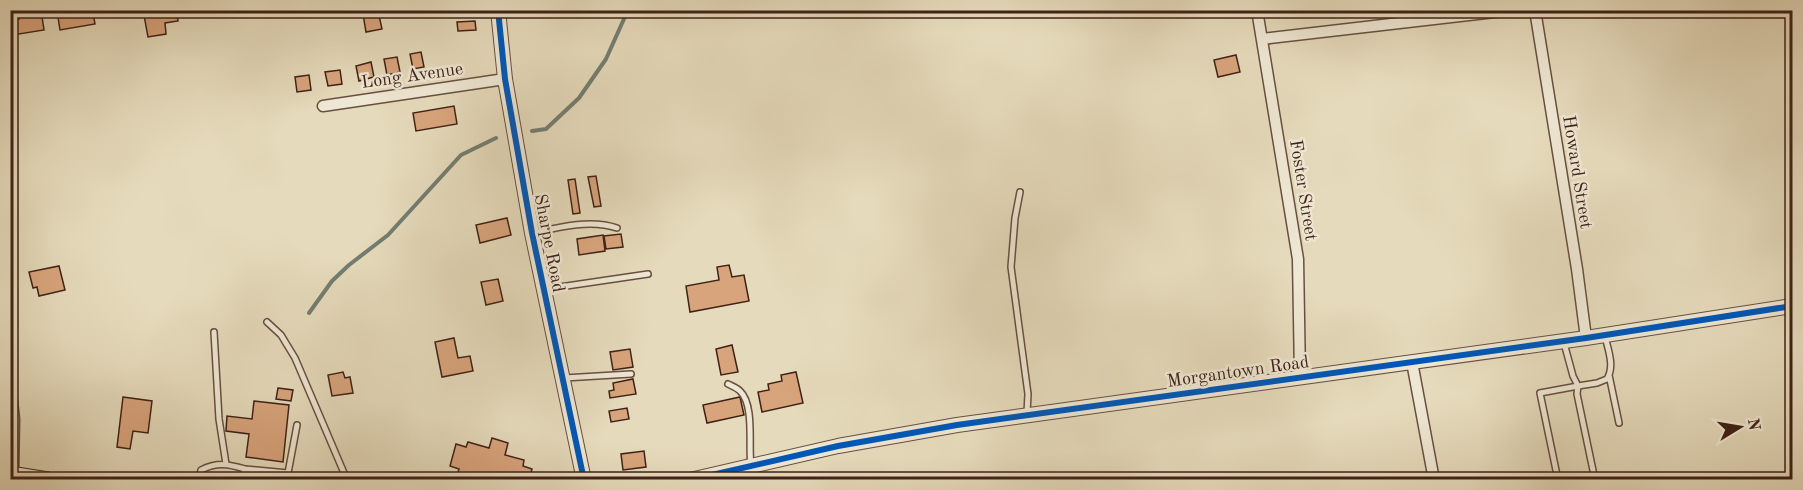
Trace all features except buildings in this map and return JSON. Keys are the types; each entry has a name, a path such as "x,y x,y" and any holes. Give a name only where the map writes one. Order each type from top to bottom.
{"main road":[{"path":"12,474 48,480"}],"street":[{"name":"Sharpe Road","path":"498,10 505,79 532,233 584,480"},
{"name":"Foster Street","path":"1257,10 1298,259 1300,377"},
{"path":"1262,39 1512,10"},
{"name":"Howard Street","path":"1535,10 1586,338"},
{"name":"Long Avenue","path":"323,106 505,79"},
{"name":"Morgantown Road","path":"690,480 911,432 1605,336 1792,306"},
{"path":"1412,362 1434,480"},
{"path":"10,384 14,419 12,474"}],"lane":[{"path":"1020,192 1015,218 1011,267 1028,394 1027,415"},
{"path":"532,233 604,224 617,228"},
{"path":"544,289 648,274"},
{"path":"267,322 281,335 294,358 347,480"},
{"path":"213,332 219,419 226,464"},
{"path":"1605,336 1611,364 1609,375 1618,423"},
{"path":"1564,341 1573,376 1578,386 1577,394 1595,480"},
{"path":"563,379 631,374"},
{"path":"1558,480 1540,393 1597,384 1607,379 1609,375"},
{"path":"728,384 740,391 745,398 750,421 751,466"},
{"path":"199,480 201,470 213,464 288,473 297,425"},
{"path":"243,480 245,469"}],"waterway":[{"path":"532,131 546,129 579,98 606,59 628,10"},
{"path":"309,313 332,281 388,235 461,155 496,138"}],"cycle path":[{"path":"498,10 505,79 532,233 584,480"},
{"path":"690,480 838,446 957,425 1586,338 1792,306"}]}
